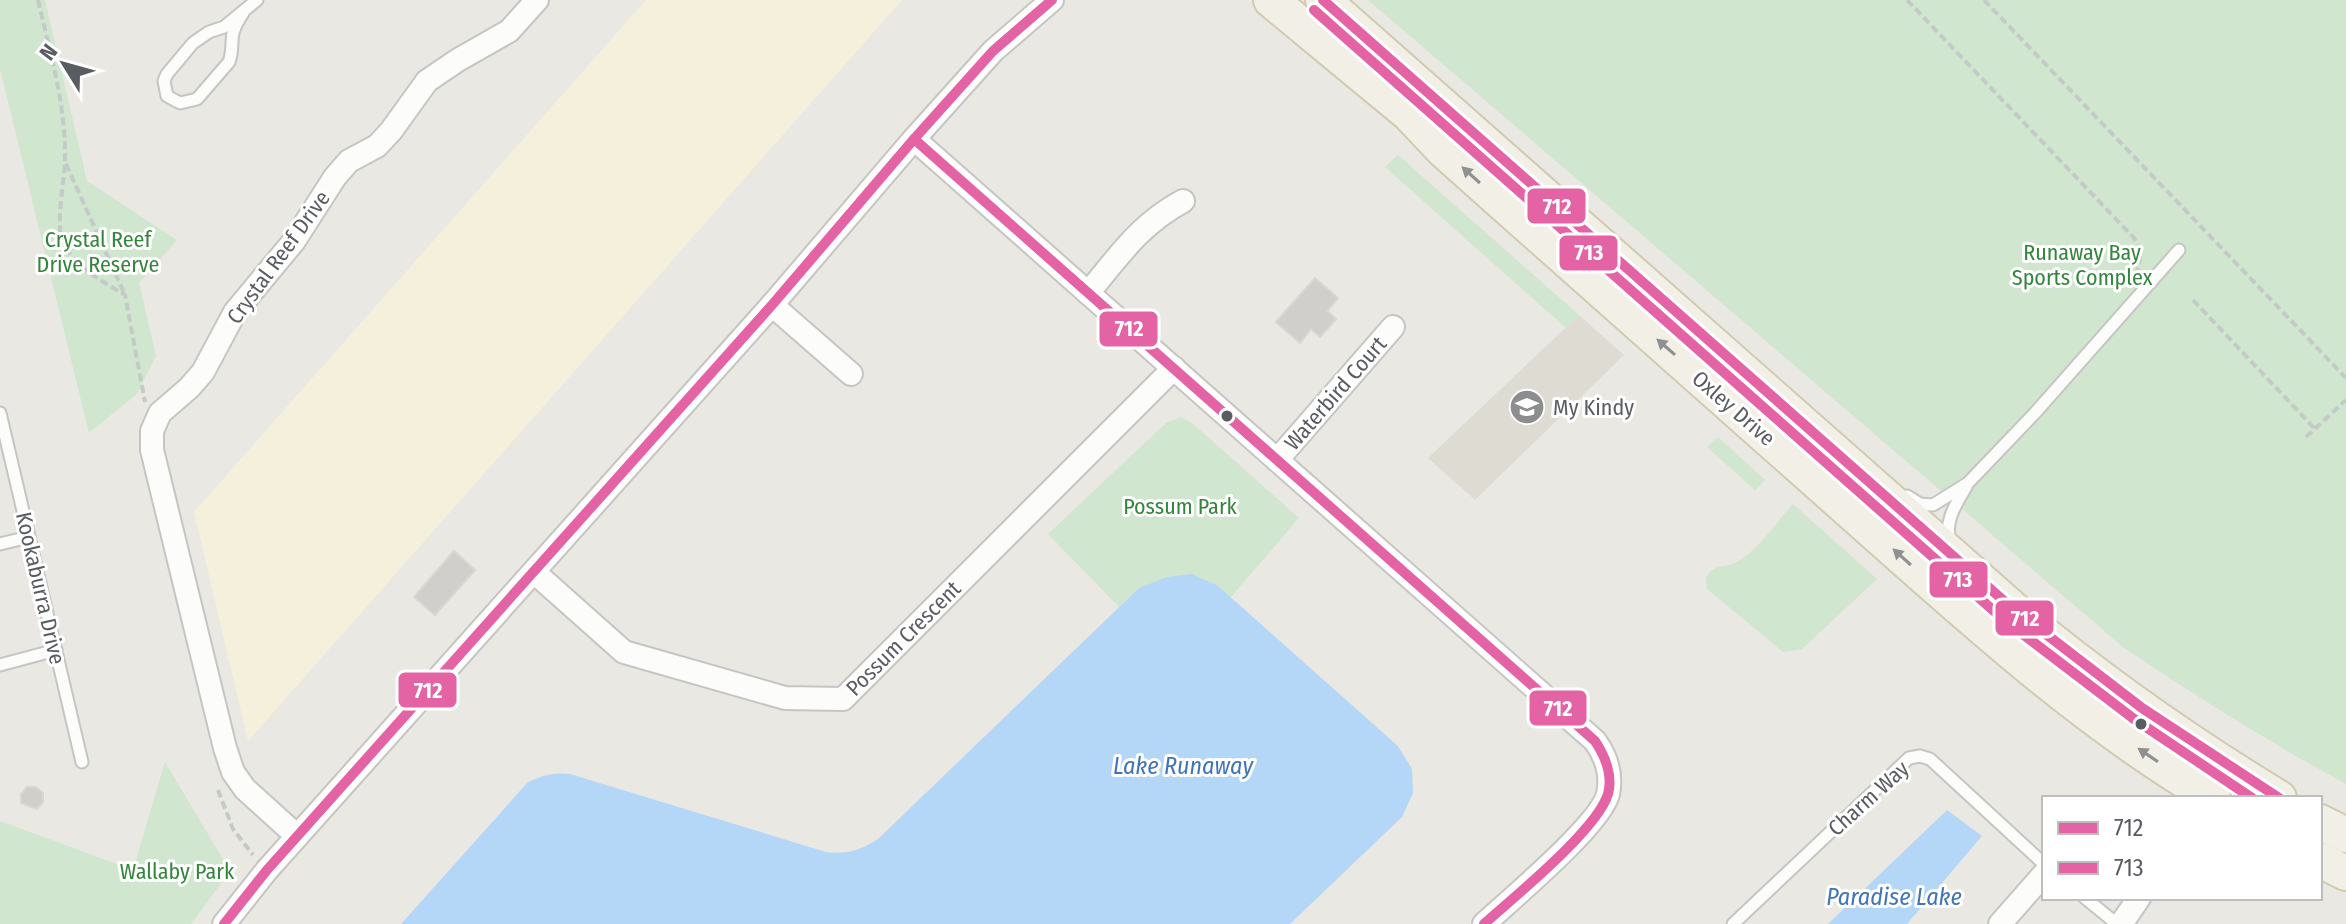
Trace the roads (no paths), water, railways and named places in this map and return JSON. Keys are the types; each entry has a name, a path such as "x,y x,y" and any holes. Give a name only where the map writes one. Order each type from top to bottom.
{"main road":[{"name":"Oxley Drive","path":"1271,0 1409,114 1443,150 2031,668 2111,729 2208,796"},
{"name":"Oxley Drive","path":"1323,0 2012,608 2107,684 2203,752 2276,796"},
{"path":"2322,823 2346,835"},
{"path":"2322,861 2346,873"}],"street":[{"name":"Crystal Reef Drive","path":"297,836 245,789 233,772 152,450 152,431 160,413 203,372 235,312 286,250 349,161 377,146 427,81 509,31 537,0"},
{"path":"224,924 239,902 297,836 772,305 914,139 993,51 1052,0"},
{"path":"914,139 1595,741 1603,753 1609,777 1608,795 1599,812 1580,834 1484,924"},
{"path":"1088,293 1141,230 1183,201"},
{"path":"772,305 851,374"},
{"name":"Waterbird Court","path":"1277,460 1393,327"},
{"name":"Possum Crescent","path":"534,572 624,652 785,698 843,699 1174,368"},
{"path":"2000,924 2042,876"},
{"path":"2119,924 2137,900"}],"lane":[{"path":"243,13 232,36 229,62 197,99 180,103 167,96 164,81 172,66 201,36 224,27 257,0"},
{"path":"1901,491 1920,504 1933,505 1968,483 2034,414 2179,250"},
{"name":"Kookaburra Drive","path":"1,420 82,762"},
{"path":"1833,450 1867,463"},
{"path":"1955,558 1948,527 1968,483"},
{"path":"0,544 29,537"},
{"path":"0,665 56,650"},
{"name":"Charm Way","path":"1733,924 1909,758 1920,756 1930,759 2042,862"},
{"path":"2088,900 2119,924"}],"water":[{"name":"Lake Runaway","path":"1191,574 1217,585 1398,746 1412,769 1413,793 1402,817 1290,924 401,924 528,782 559,773 826,852 847,852 866,846 878,839 1139,588 1167,577"},
{"name":"Paradise Lake","path":"1947,810 1982,836 1907,924 1828,924"}],"place":[{"name":"My Kindy","path":"1527,407"}],"park label":[{"name":"Crystal Reef Drive Reserve","path":"98,252"},
{"name":"Runaway Bay Sports Complex","path":"2082,264"},
{"name":"Possum Park","path":"1180,506"},
{"name":"Wallaby Park","path":"177,871"}]}
